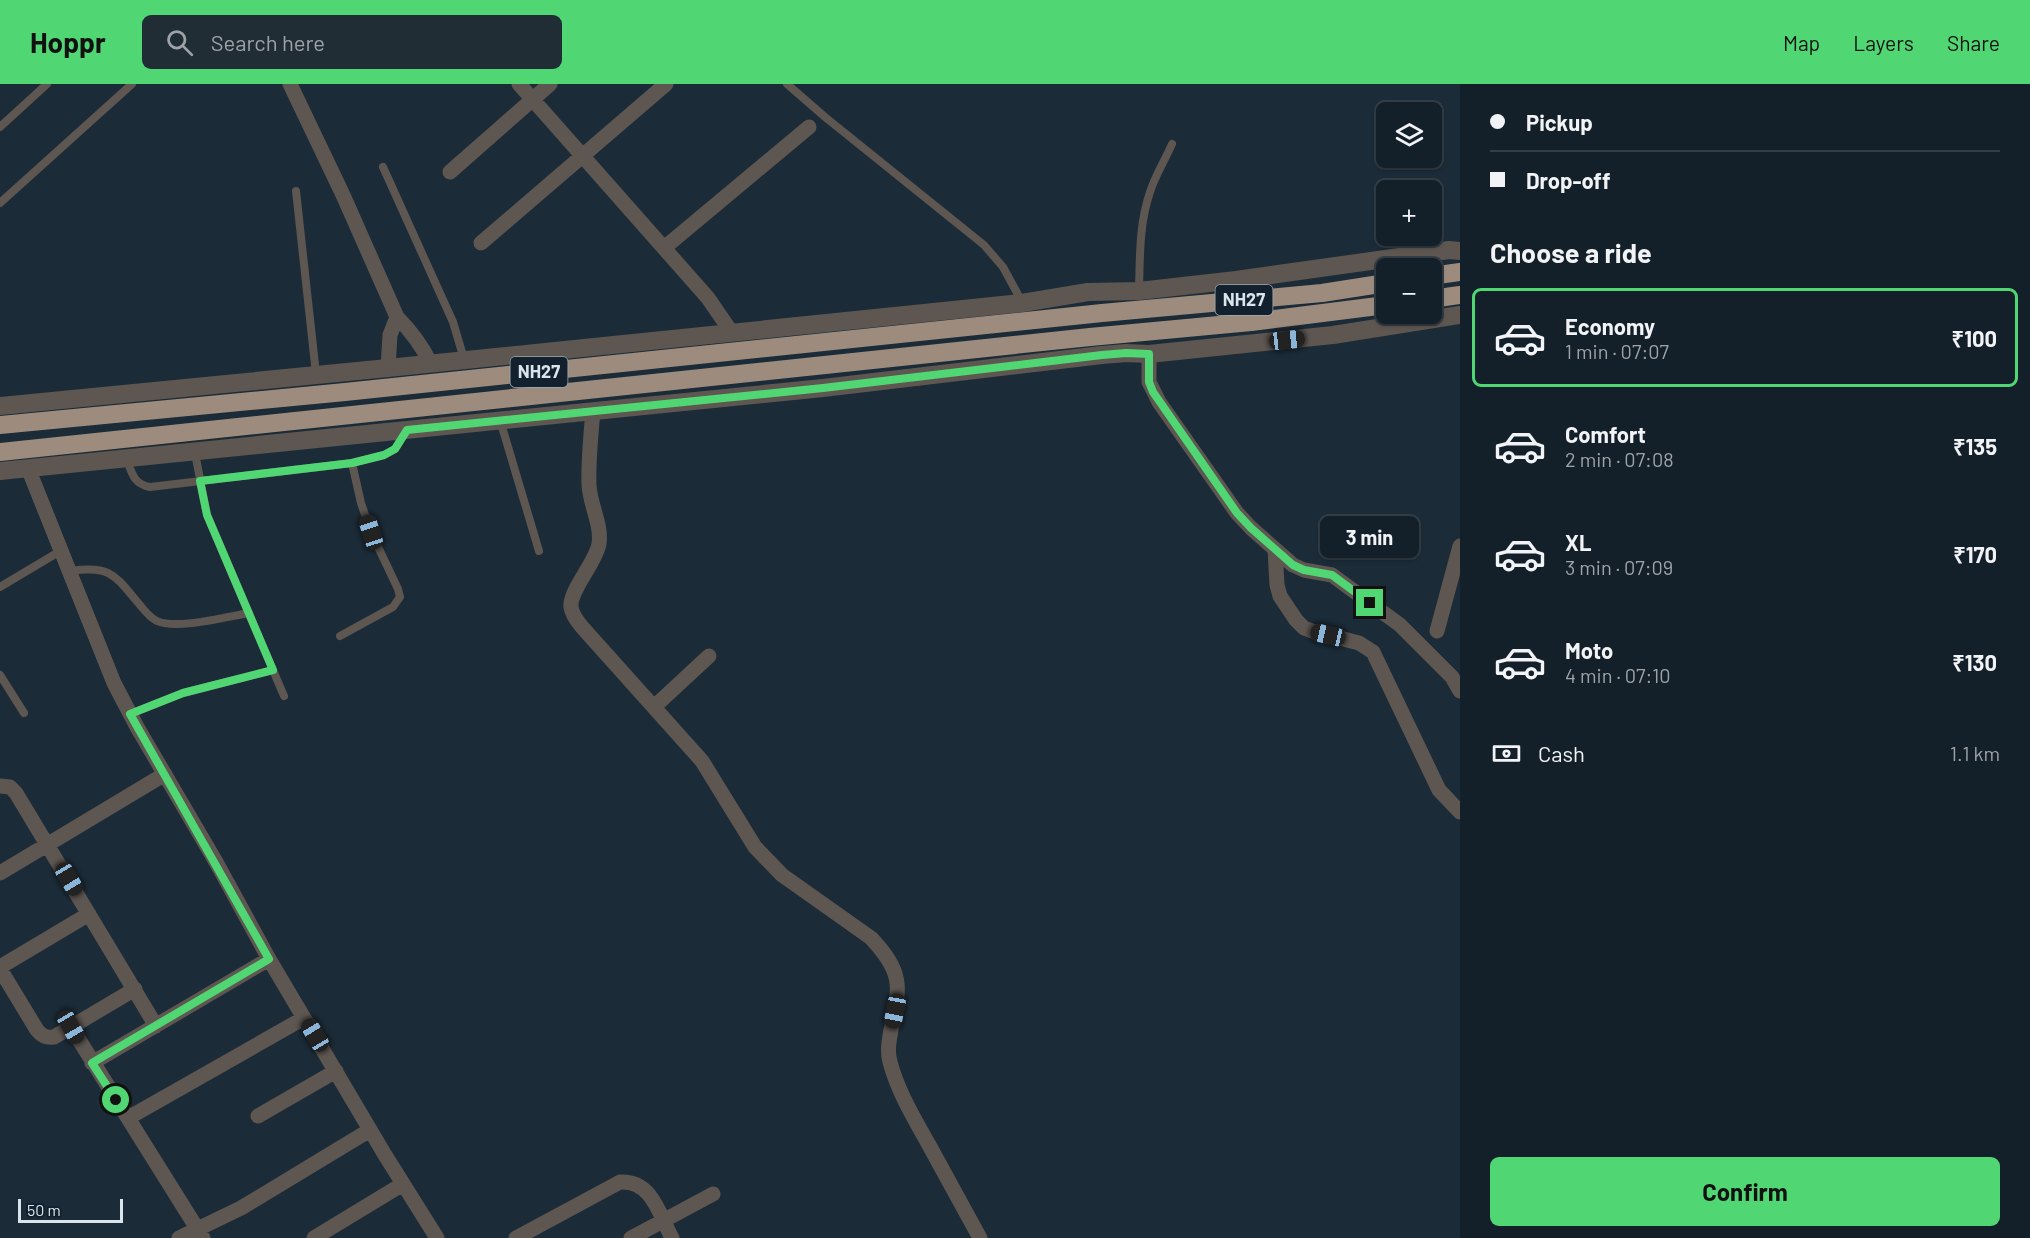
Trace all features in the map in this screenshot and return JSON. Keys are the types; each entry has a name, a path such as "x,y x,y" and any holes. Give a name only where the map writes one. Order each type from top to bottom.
{"highway":[{"path":"1442,274 1460,272"},
{"name":"NH27","path":"0,425 333,393 1102,313 1322,293 1376,285"},
{"path":"1442,297 1460,295"},
{"name":"NH27","path":"0,452 1115,334 1251,322 1376,306"}],"street":[{"path":"519,84 708,298 732,333"},
{"path":"450,172 550,84"},
{"path":"481,243 666,84"},
{"path":"292,85 397,317 422,346 431,364"},
{"path":"664,248 809,128"},
{"path":"0,406 1022,303 1088,292 1139,291 1236,280 1449,250 1460,251"},
{"path":"0,471 823,388 1102,355 1149,354 1333,335 1460,315"},
{"path":"388,368 390,335 397,317"},
{"path":"1149,354 1149,382 1159,402 1237,513 1293,565 1304,570 1332,575 1400,625 1452,677 1460,691"},
{"path":"593,411 589,487 599,530 599,542 596,555 572,598 571,608 582,627 702,761 755,847 783,875 871,938 895,971 898,979 896,1005 888,1053 899,1092 980,1238"},
{"path":"28,468 114,683 130,714 269,959 437,1238"},
{"path":"1437,631 1460,546"},
{"path":"1275,549 1277,585 1280,596 1296,620 1312,631 1359,643 1367,646 1373,652 1438,790 1460,812"},
{"path":"654,707 709,656"},
{"path":"0,873 165,774"},
{"path":"0,786 10,787 16,793 156,1026"},
{"path":"89,914 0,968 42,1036 54,1037 135,989"},
{"path":"92,1063 269,959"},
{"path":"128,1118 304,1018"},
{"path":"71,1027 200,1233"},
{"path":"258,1116 336,1071"},
{"path":"179,1238 200,1233 370,1130"},
{"path":"516,1238 535,1234 620,1182 631,1182 641,1185 649,1194 672,1238"},
{"path":"314,1238 403,1185"},
{"path":"630,1238 713,1194"}],"lane":[{"path":"0,127 47,84"},
{"path":"0,203 132,84"},
{"path":"789,85 984,245 1003,267 1022,303"},
{"path":"1139,291 1143,216 1150,190 1172,144"},
{"path":"383,167 453,322 464,360"},
{"path":"296,191 317,375"},
{"path":"500,420 539,551"},
{"path":"126,458 134,479 141,485 150,487 352,463 384,455 395,449 407,430"},
{"path":"195,451 207,515 284,696"},
{"path":"339,636 393,608 400,597 371,532 361,503 352,463"},
{"path":"0,587 62,549"},
{"path":"71,571 91,568 102,569 112,574 146,612 155,620 166,624 249,613"},
{"path":"130,714 183,693 273,670"},
{"path":"0,675 24,713"}],"route":[{"path":"116,1100 92,1063 269,959 130,714 163,699 273,670 207,515 200,481 352,463 384,455 395,449 407,430 823,388 1102,355 1149,354 1149,382 1153,392 1237,513 1293,565 1304,570 1332,575 1370,603"}]}
